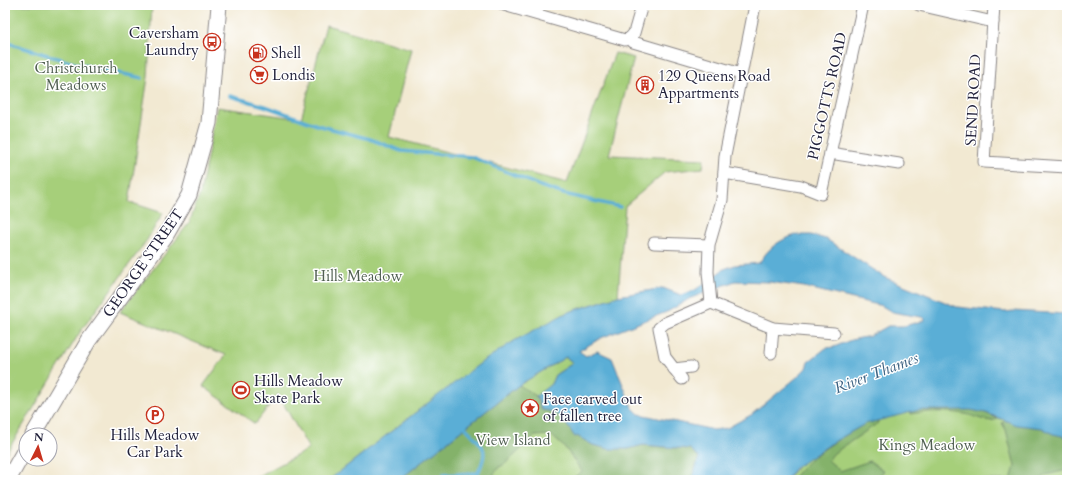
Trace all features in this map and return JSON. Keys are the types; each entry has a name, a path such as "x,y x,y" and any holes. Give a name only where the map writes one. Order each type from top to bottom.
{"main road":[{"name":"GEORGE STREET","path":"38,427 88,340 166,235 188,195 209,123 219,5"},
{"path":"8,480 18,462"}],"street":[{"path":"504,5 625,40 630,38 634,33 642,5"},
{"path":"711,299 708,272 709,245 722,200 725,156 755,5"},
{"name":"PIGGOTTS ROAD","path":"724,173 801,186 821,194 863,5"},
{"path":"919,5 993,22"},
{"name":"SEND ROAD","path":"994,5 984,162 1067,167"},
{"path":"630,38 633,42 741,74"},
{"path":"830,153 899,164"},
{"path":"654,243 709,245"},
{"path":"711,299 773,328 834,333"},
{"path":"682,380 665,357 659,328 664,323 711,299"},
{"path":"771,353 773,328"},
{"path":"674,369 691,366"}],"green space":[{"name":"Christchurch Meadows","path":"5,5 152,5 148,77 129,202 163,213 147,240 80,332 22,427 18,427 18,434 5,455"},
{"name":"Hills Meadow","path":"326,25 411,49 389,137 567,183 615,53 634,58 609,155 704,159 703,168 665,172 625,206 618,296 566,313 420,409 329,480 251,480 309,449 278,394 255,424 203,386 226,355 120,312 189,223 200,194 217,107 301,119"},
{"name":"View Island","path":"566,357 573,363 555,375 551,384 692,480 399,480 519,385"},
{"name":"View Island","path":"519,385 536,396 542,410 558,415 575,437 577,436 593,445 628,449 642,445 690,449 699,457 692,480 571,480 582,471 566,449 551,435 535,436 505,464 499,467 492,477 495,480 399,480"},
{"path":"972,406 998,419 990,421 965,414 945,412 924,412 911,414 910,407"},
{"name":"Kings Meadow","path":"919,410 971,410 1067,437 1067,480 786,480 803,462 850,431 879,419"},
{"path":"1014,414 1067,429 1067,470 1046,475 1040,480 1011,480 1015,466 1006,430 1002,423"},
{"path":"877,416 878,423 834,453 828,460 840,471 870,461 884,471 874,480 792,480 800,469 820,452"}],"water":[{"name":"River Thames","path":"796,235 811,235 826,239 884,277 957,307 1005,312 1013,311 1067,314 1067,437 1053,434 1042,428 1017,425 986,413 971,410 919,410 865,424 832,443 795,468 786,480 692,480 699,457 690,449 643,445 628,449 609,449 593,445 577,436 575,437 558,415 542,410 536,396 551,384 555,375 573,363 566,357 519,385 399,480 329,480 482,362 514,341 566,313 618,296 663,288 681,295 695,290 724,269 735,265 759,263 774,245 784,239","holes":["735,281 770,282 804,287 882,306 892,312 921,317 925,320 904,326 888,326 870,336 826,348 808,362 806,368 796,378 751,415 727,428 714,430 639,414 632,407 612,358 597,351 586,356 579,351 601,338 669,311 689,299"]}],"waterway":[{"path":"5,42 73,63 142,78"},
{"path":"230,96 265,106 317,125 370,139 401,151 472,157 540,186 564,194 620,207"},
{"path":"442,480 443,475 478,473 482,464 484,458 483,448 465,427"}],"place":[{"name":"Caversham Laundry","path":"212,42"},
{"name":"Shell","path":"258,53"},
{"name":"Londis","path":"259,75"},
{"name":"129 Queens Road Appartments","path":"645,85"},
{"name":"Hills Meadow Skate Park","path":"241,390"},
{"name":"Face carved out of fallen tree","path":"530,408"},
{"name":"Hills Meadow Car Park","path":"155,415"}]}
